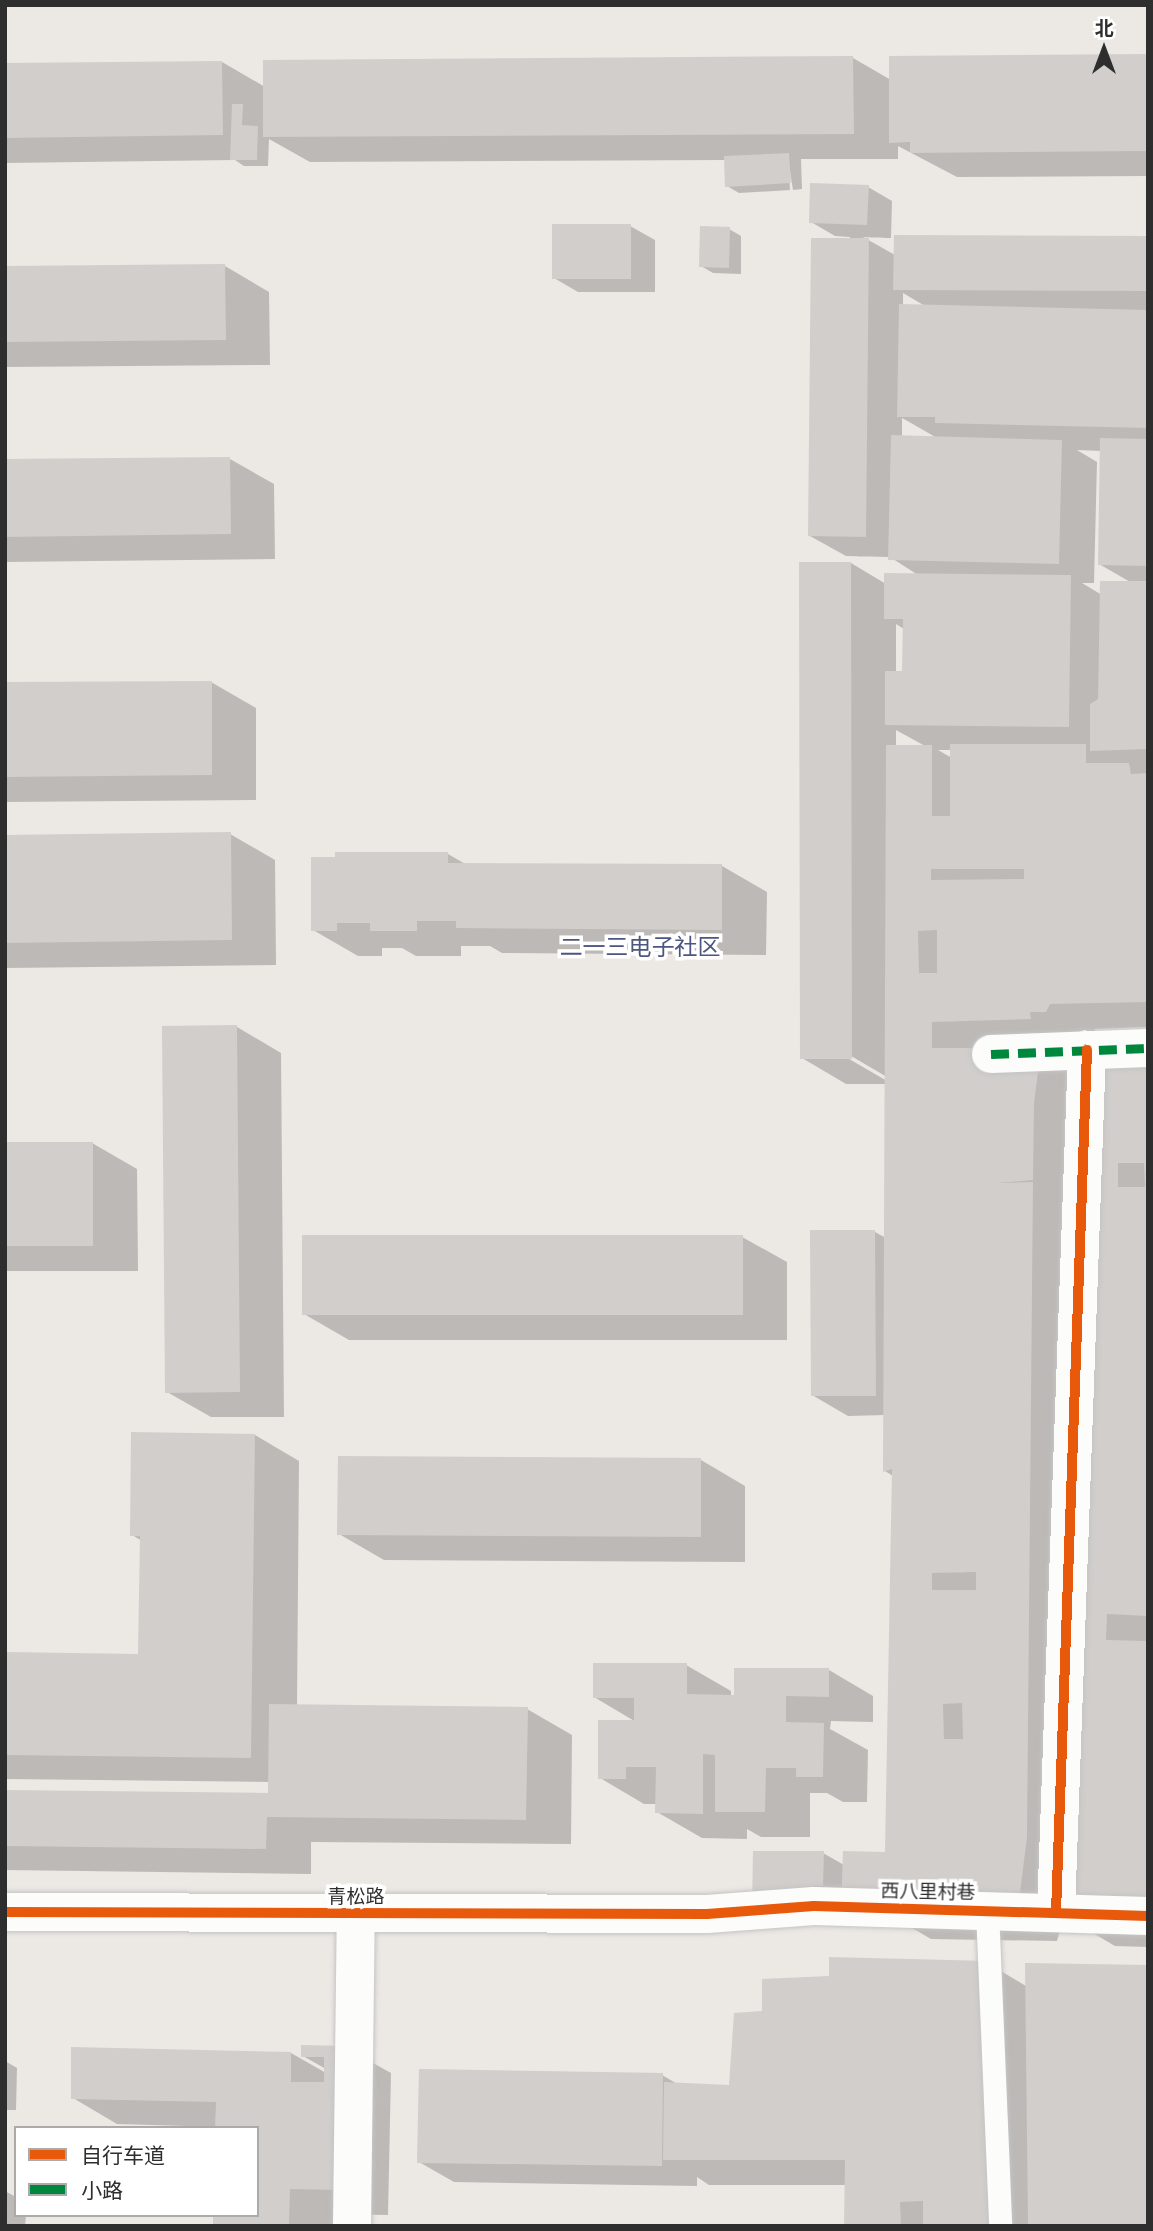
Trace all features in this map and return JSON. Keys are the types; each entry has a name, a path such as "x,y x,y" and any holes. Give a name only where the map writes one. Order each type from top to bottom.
{"street":[{"path":"991,1054 1148,1048"},
{"path":"1056,1912 1087,1050"},
{"name":"西八里村巷","path":"707,1914 814,1906 1148,1916"},
{"name":"青松路","path":"5,1912 707,1914"},
{"path":"352,2226 356,1913"}],"lane":[{"path":"987,1910 1000,2226"}],"building":[{"path":"1148,54 1148,151 910,153 910,142 889,143 889,56"},
{"path":"853,56 854,134 263,137 263,60"},
{"path":"222,61 223,135 5,138 5,63"},
{"path":"232,104 243,104 242,125 258,126 257,160 230,160"},
{"path":"789,153 791,183 725,187 724,156"},
{"path":"810,183 869,185 867,225 809,223"},
{"path":"552,224 631,224 631,279 552,279"},
{"path":"700,226 730,227 729,268 699,267"},
{"path":"894,235 1148,236 1148,291 893,290"},
{"path":"811,238 869,238 866,537 808,536"},
{"path":"225,264 226,340 5,342 5,266"},
{"path":"899,304 1148,310 1148,428 935,423 935,417 897,417"},
{"path":"891,435 1062,440 1059,564 888,560"},
{"path":"1100,438 1148,439 1148,566 1098,565"},
{"path":"230,457 231,534 5,537 5,459"},
{"path":"799,562 851,562 852,1059 800,1059"},
{"path":"884,573 1071,575 1069,727 885,725 885,671 902,671 903,619 884,619"},
{"path":"1100,581 1148,581 1148,749 1090,751 1090,704 1098,699"},
{"path":"212,681 212,775 5,777 5,682"},
{"path":"950,744 1086,744 1086,763 1129,763 1131,774 1148,773 1148,1002 1050,1004 1046,1012 1030,1012 1031,1019 932,1022 932,1048 1041,1048 1034,1103 1033,1180 996,1183 1033,1182 1027,1837 1018,1909 884,1914 885,1886 883,1909 841,1908 843,1851 885,1852 892,1469 883,1472 886,745 932,745 932,816 950,816","holes":["931,869 1024,869 1024,879 931,880","937,930 937,973 919,973 918,931","976,1572 976,1590 932,1590 932,1573","962,1703 963,1739 944,1739 943,1704"]},
{"path":"231,832 232,940 5,943 5,835"},
{"path":"335,852 448,852 448,863 722,864 722,930 456,928 456,921 417,921 417,931 370,931 370,923 337,923 337,931 311,931 311,857 335,857"},
{"path":"237,1025 240,1392 165,1393 162,1026"},
{"path":"1078,1041 1148,1041 1148,1616 1107,1614 1106,1640 1148,1641 1148,1924 1068,1922","holes":["1118,1163 1144,1163 1145,1187 1118,1187"]},
{"path":"5,1142 93,1142 93,1246 5,1246"},
{"path":"810,1230 875,1230 876,1396 811,1396"},
{"path":"302,1235 743,1235 743,1315 302,1315"},
{"path":"131,1432 255,1434 251,1758 5,1755 5,1652 138,1654 140,1536 130,1536"},
{"path":"338,1456 701,1458 701,1537 337,1535"},
{"path":"593,1663 687,1663 687,1694 734,1695 734,1668 829,1668 829,1697 786,1696 786,1722 824,1723 823,1777 796,1777 796,1768 766,1768 765,1812 715,1812 715,1755 703,1754 703,1814 655,1813 656,1767 626,1767 626,1779 598,1779 598,1720 634,1720 634,1698 593,1698"},
{"path":"269,1704 528,1707 526,1820 267,1817 266,1849 5,1846 5,1790 268,1793"},
{"path":"753,1851 824,1851 823,1886 813,1886 812,1908 752,1907"},
{"path":"829,1957 988,1961 990,2226 923,2226 923,2201 900,2202 901,2226 844,2226 845,2160 663,2160 664,2082 729,2085 734,2013 762,2011 762,1979 829,1976"},
{"path":"1025,1963 1148,1965 1148,2226 1028,2226"},
{"path":"301,2045 347,2046 344,2190 290,2189 289,2226 213,2226 213,2217 259,2217 259,2126 215,2126 216,2102 71,2099 71,2047 291,2052 291,2082 324,2082 324,2057 301,2057"},
{"path":"419,2069 663,2073 662,2166 417,2163"}],"marked path":[{"path":"991,1054 1148,1048"}],"cycle path":[{"path":"1056,1912 1087,1050"},
{"path":"5,1912 707,1914 814,1906 1148,1916"}],"district":[{"name":"二一三电子社区","path":"640,947"}]}
